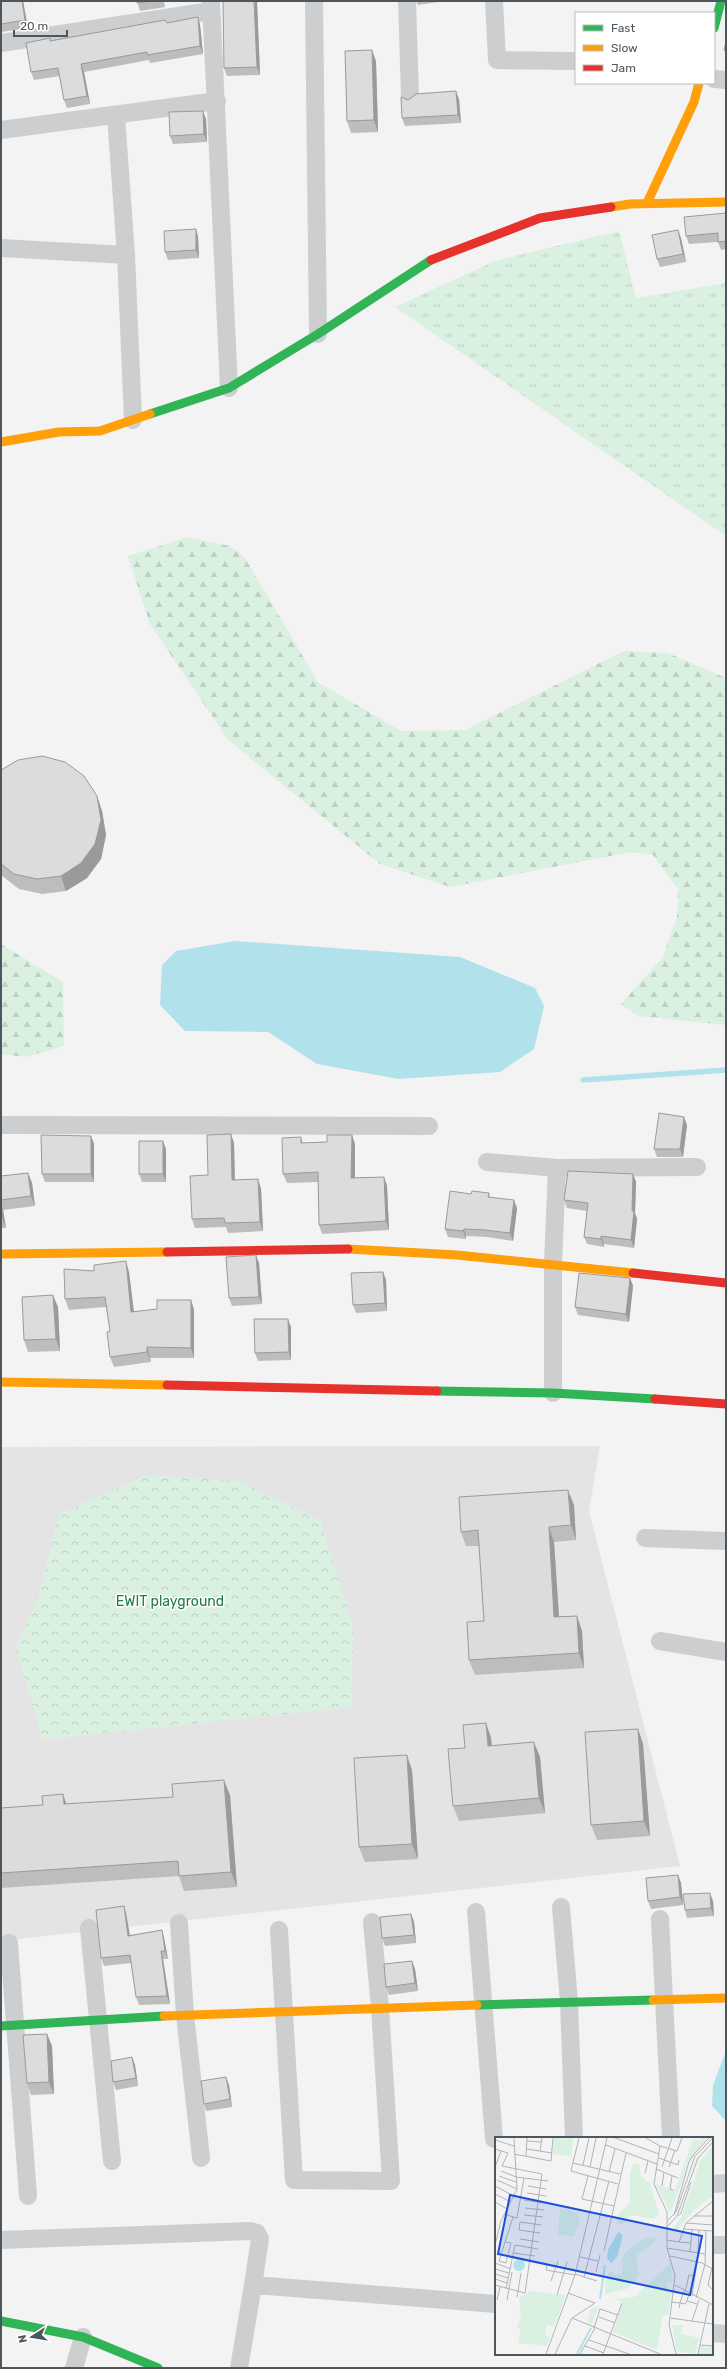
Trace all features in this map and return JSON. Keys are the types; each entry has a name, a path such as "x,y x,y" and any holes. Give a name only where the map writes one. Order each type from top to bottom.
{"street":[{"path":"314,1 318,334"},
{"path":"407,1 410,97"},
{"path":"494,1 497,60 575,61"},
{"path":"1,43 211,6 217,101 228,388"},
{"path":"715,25 722,6"},
{"path":"715,79 726,80"},
{"path":"647,203 694,102 699,84"},
{"path":"1,130 116,116 217,101"},
{"path":"116,116 126,255 133,420"},
{"path":"1,442 59,432 100,431 228,388 318,334 431,260 540,218 630,204 726,202"},
{"path":"1,248 126,255"},
{"path":"1,1124 429,1126"},
{"path":"487,1162 557,1168 697,1167"},
{"path":"553,1393 553,1264 557,1168"},
{"path":"1,1254 368,1249 553,1264 726,1282"},
{"path":"1,1382 553,1393 726,1404"},
{"path":"645,1538 726,1541"},
{"path":"660,1641 726,1652"},
{"path":"562,1907 569,2002 574,2137"},
{"path":"476,1912 494,2139"},
{"path":"660,1919 671,2137"},
{"path":"279,1930 294,2180 391,2181 380,2008 372,1922"},
{"path":"179,1923 186,2015 201,2158"},
{"path":"89,1928 112,2161"},
{"path":"9,1943 7,2026 28,2196"},
{"path":"7,2026 186,2015 284,2011 726,1998"},
{"path":"713,2184 726,2183"},
{"path":"1,2240 250,2231 257,2234 260,2239 239,2368"},
{"path":"713,2245 726,2245"},
{"path":"253,2285 495,2304"},
{"path":"1,2321 82,2337 158,2368"},
{"path":"713,2333 726,2334"},
{"path":"74,2368 82,2337"}],"shaded area":[{"path":"600,1446 589,1511 680,1866 1,1941 1,1447"}],"green space":[{"path":"619,231 636,298 726,283 726,536 395,307 495,261"},
{"path":"188,537 230,546 245,558 318,682 401,731 465,730 624,651 668,653 726,678 726,1025 638,1016 621,1004 663,957 677,917 678,889 653,855 631,852 450,887 380,864 228,740 150,624 128,556"},
{"path":"1,944 63,982 64,1046 26,1057 1,1054"},
{"name":"EWIT playground","path":"147,1475 239,1481 320,1520 353,1625 352,1707 43,1740 16,1649 40,1592 59,1514"}],"water":[{"path":"235,941 460,957 535,988 544,1006 534,1049 500,1072 399,1079 317,1064 268,1032 185,1031 160,1005 162,965 176,951"},
{"path":"726,2051 726,2121 712,2106 713,2085"}],"building":[{"path":"1,1 22,1 25,20 1,24"},
{"path":"137,1 152,1 137,3"},
{"path":"223,1 254,1 257,67 224,68"},
{"path":"198,17 200,46 147,55 147,52 81,64 87,96 64,100 58,68 31,72 26,43 50,38 50,41 165,20 167,23"},
{"path":"372,50 374,120 347,121 345,51"},
{"path":"456,91 458,115 402,118 401,97 408,100 416,94"},
{"path":"203,111 204,134 170,136 169,112"},
{"path":"726,213 726,241 718,242 718,233 686,236 684,217"},
{"path":"196,229 196,250 165,252 164,231"},
{"path":"678,230 683,254 657,259 652,235"},
{"path":"42,756 65,762 84,776 97,796 101,820 95,844 81,863 61,876 37,879 14,874 1,864 1,770 18,760"},
{"path":"659,1113 684,1117 680,1149 654,1149"},
{"path":"231,1134 232,1180 258,1179 260,1222 225,1223 224,1218 192,1219 190,1176 208,1175 207,1135"},
{"path":"41,1135 91,1136 91,1174 42,1174"},
{"path":"327,1135 352,1135 351,1178 384,1177 386,1221 319,1225 318,1172 283,1174 282,1138 301,1137 301,1143 327,1142"},
{"path":"139,1141 163,1141 163,1174 139,1174"},
{"path":"568,1171 633,1174 632,1211 634,1211 631,1240 601,1236 601,1239 584,1237 588,1203 564,1200"},
{"path":"28,1173 31,1196 1,1200 1,1176"},
{"path":"450,1191 471,1194 472,1191 489,1193 488,1197 514,1200 510,1233 485,1230 464,1229 463,1231 445,1229"},
{"path":"256,1255 259,1297 229,1298 226,1257"},
{"path":"126,1261 131,1312 157,1309 157,1300 191,1300 191,1348 147,1347 147,1352 110,1357 107,1332 110,1331 105,1297 65,1299 64,1269 94,1271 94,1265"},
{"path":"383,1272 385,1303 353,1305 351,1273"},
{"path":"579,1273 630,1278 626,1314 575,1307"},
{"path":"53,1295 56,1339 24,1340 22,1297"},
{"path":"254,1319 288,1319 289,1352 255,1353"},
{"path":"568,1490 571,1525 549,1527 554,1617 577,1616 579,1653 469,1660 467,1622 484,1621 478,1530 461,1532 459,1497"},
{"path":"486,1723 488,1746 534,1742 539,1798 453,1806 448,1749 465,1748 463,1725"},
{"path":"638,1729 644,1821 591,1825 585,1732"},
{"path":"407,1755 412,1844 359,1847 354,1758"},
{"path":"224,1780 231,1872 179,1876 178,1861 1,1873 1,1808 43,1805 42,1796 63,1794 64,1804 173,1797 172,1784"},
{"path":"678,1875 680,1897 648,1901 646,1878"},
{"path":"710,1893 711,1908 685,1910 683,1894"},
{"path":"124,1906 128,1936 162,1930 165,1951 161,1951 167,1996 136,1997 130,1955 101,1958 96,1910"},
{"path":"411,1914 414,1935 382,1938 380,1917"},
{"path":"412,1961 415,1983 386,1987 384,1964"},
{"path":"47,2034 49,2082 27,2083 23,2035"},
{"path":"132,2057 136,2078 113,2082 111,2061"},
{"path":"226,2077 230,2099 204,2104 201,2081"}],"waterway":[{"path":"583,1080 726,1070"}],"traffic: fast":[{"path":"715,24 721,1"},
{"path":"150,414 229,388 318,334 431,260"},
{"path":"437,1391 553,1393 655,1399"},
{"path":"477,2005 653,2000"},
{"path":"1,2026 164,2016"},
{"path":"1,2321 83,2337 158,2368"}],"traffic: slow":[{"path":"647,203 694,102 699,84"},
{"path":"611,207 630,204 726,202"},
{"path":"1,442 59,432 100,431 150,414"},
{"path":"348,1249 457,1255 633,1273"},
{"path":"1,1254 167,1252"},
{"path":"1,1382 167,1385"},
{"path":"653,2000 726,1998"},
{"path":"164,2016 477,2005"}],"traffic: jam":[{"path":"431,260 540,218 611,207"},
{"path":"167,1252 348,1249"},
{"path":"633,1273 726,1283"},
{"path":"167,1385 437,1391"},
{"path":"655,1399 726,1404"}]}
